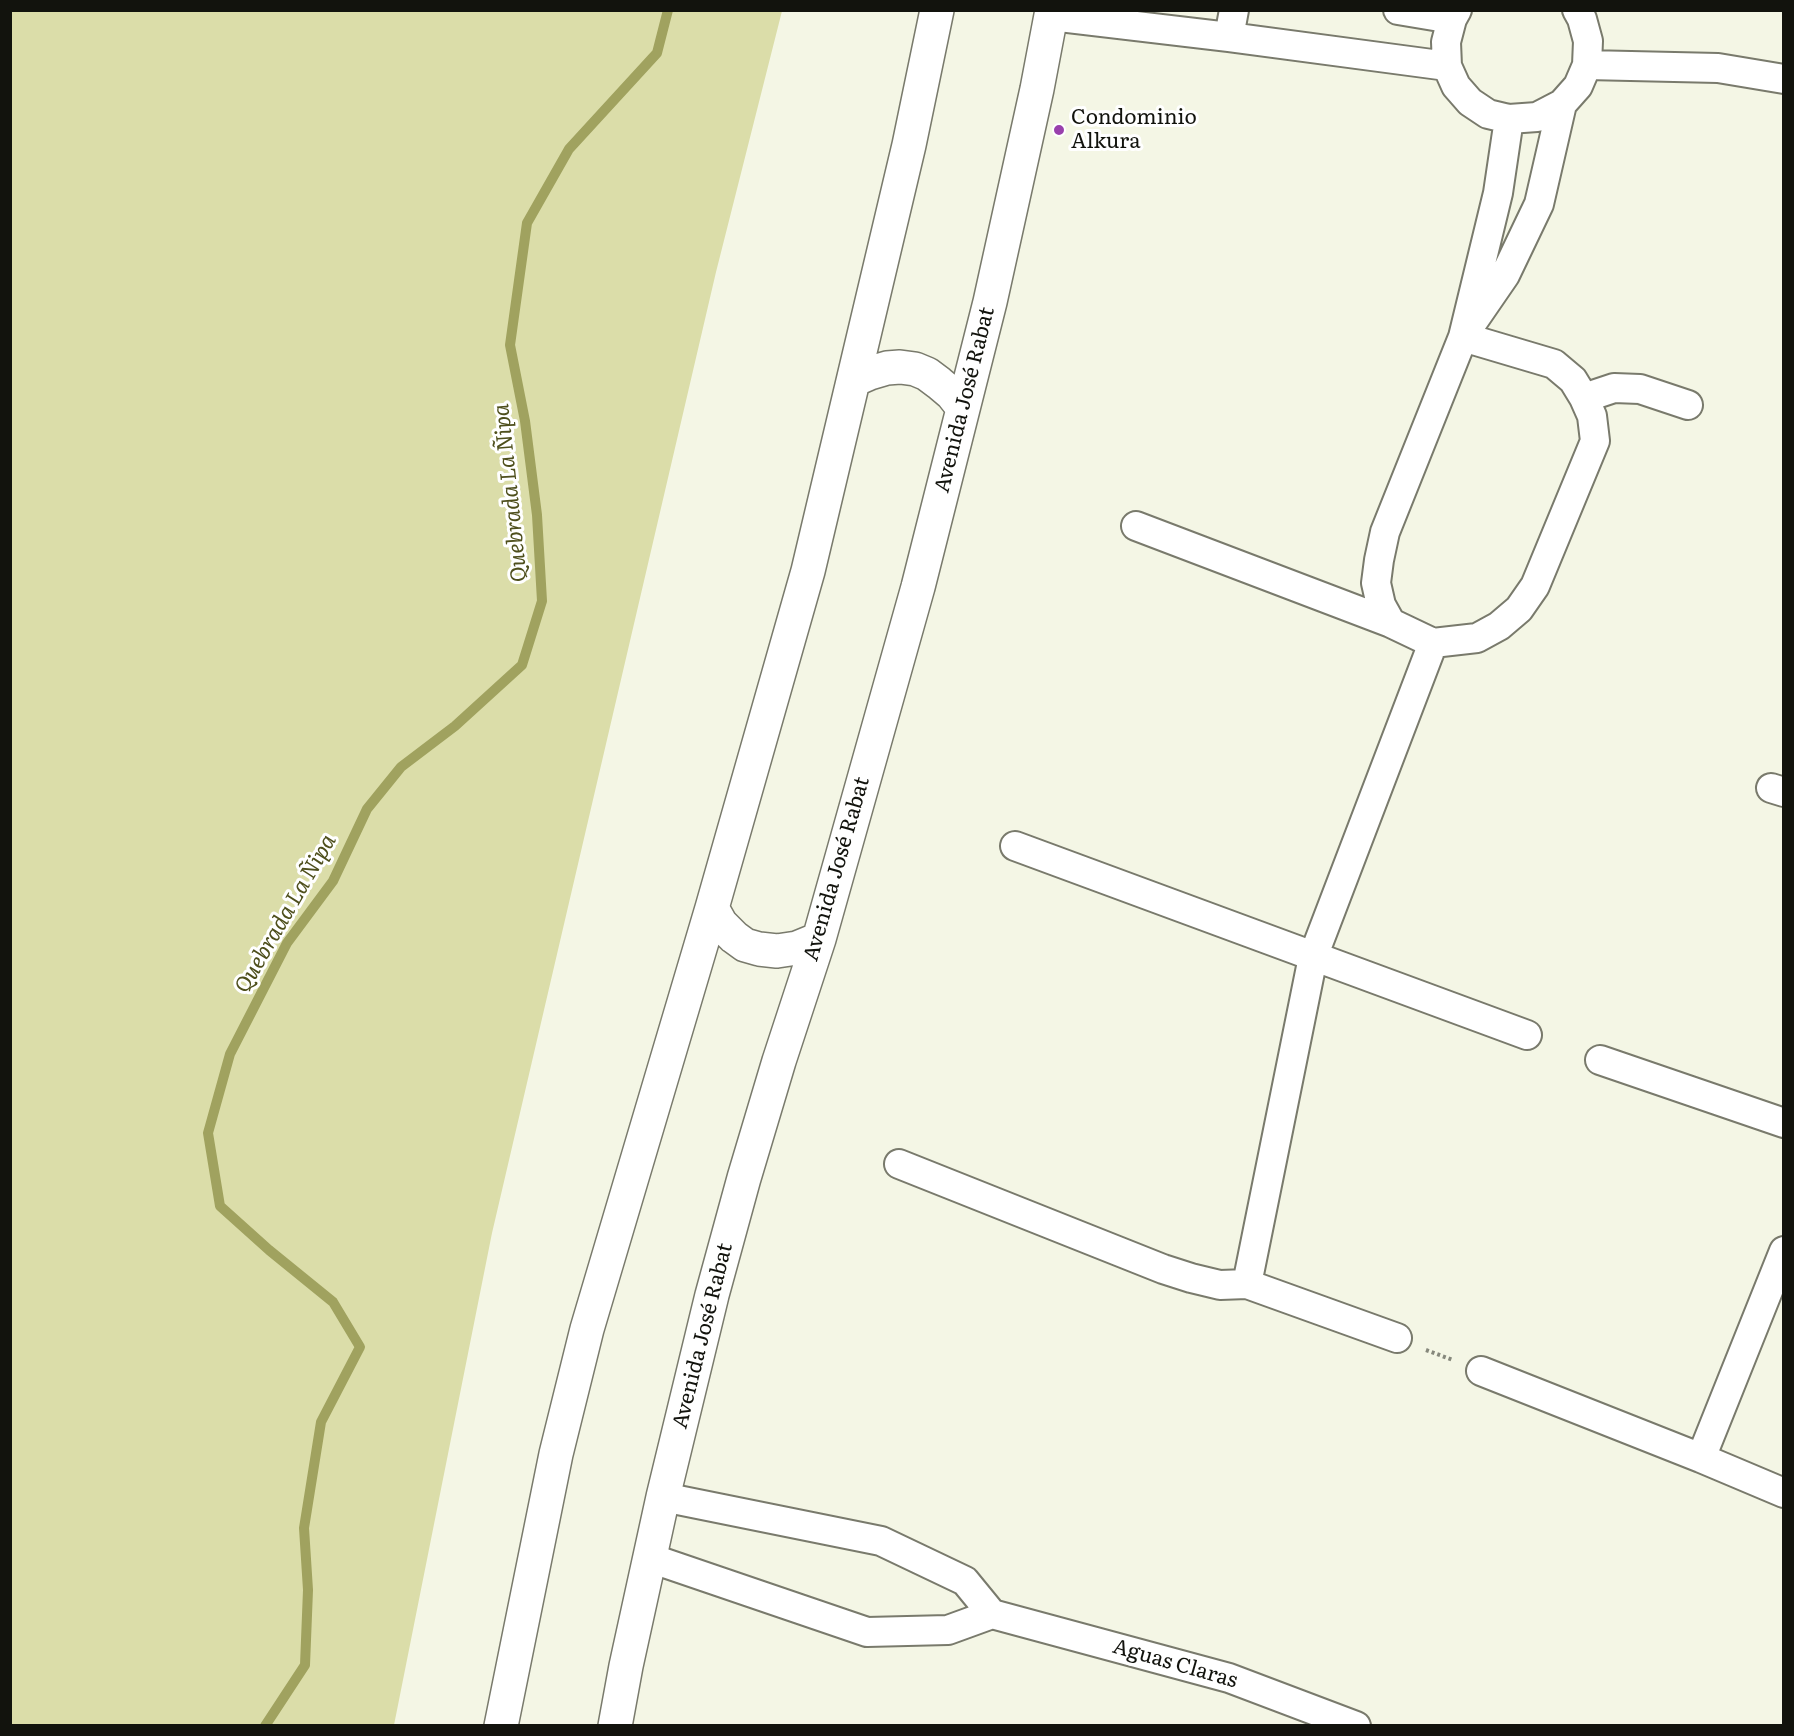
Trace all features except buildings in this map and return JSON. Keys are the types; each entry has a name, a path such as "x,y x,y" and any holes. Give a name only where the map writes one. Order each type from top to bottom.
{"street":[{"path":"501,1725 556,1454 587,1329 712,908 808,571 909,145 937,10"},
{"path":"1398,10 1454,15 1446,42 1448,66 1456,86 1470,102 1488,114 1509,119 1537,117 1562,104 1578,86 1587,64 1588,41 1577,10"},
{"path":"1052,13 1232,24 1448,66"},
{"name":"Avenida José Rabat","path":"615,1725 663,1497 744,1178 819,939 918,587 995,280 1052,13"},
{"path":"1587,64 1718,68 1784,78"},
{"path":"1462,337 1505,275 1539,204 1562,104"},
{"path":"1391,623 1382,605 1376,583 1385,532 1462,337 1498,193 1509,119"},
{"path":"1136,526 1391,623 1432,643 1477,638 1499,626 1519,609 1535,586 1595,441 1592,416 1573,380 1554,364 1462,337"},
{"path":"854,380 886,368 915,369 939,383 963,408"},
{"path":"1584,398 1614,388 1640,388 1688,405"},
{"path":"1247,1284 1313,957 1432,643"},
{"path":"1015,846 1527,1035"},
{"path":"712,908 721,924 734,937 745,945 759,950 777,951 797,948 819,939"},
{"path":"1600,1060 1784,1123"},
{"path":"899,1164 1163,1269 1220,1285 1247,1284 1397,1338"},
{"path":"1701,1458 1784,1251"},
{"path":"1481,1371 1784,1493"},
{"path":"650,1558 867,1632 948,1630 992,1614 965,1581 881,1541 663,1497"},
{"name":"Aguas Claras","path":"992,1614 1229,1678 1356,1725"}],"path":[{"path":"1397,1338 1481,1371"}],"green space":[{"path":"11,10 782,11 716,272 492,1233 394,1725 11,1725"}],"waterway":[{"name":"Quebrada La Ñipa","path":"265,1726 305,1665 308,1590 304,1528 321,1422 360,1347 333,1302 269,1250 220,1206 208,1133 230,1054 287,943 333,881 367,809 401,767 455,726 522,665 542,601 537,515 525,421 510,345 527,223 569,149 657,53 668,10"}],"place":[{"name":"Condominio Alkura","path":"1059,130"}]}
